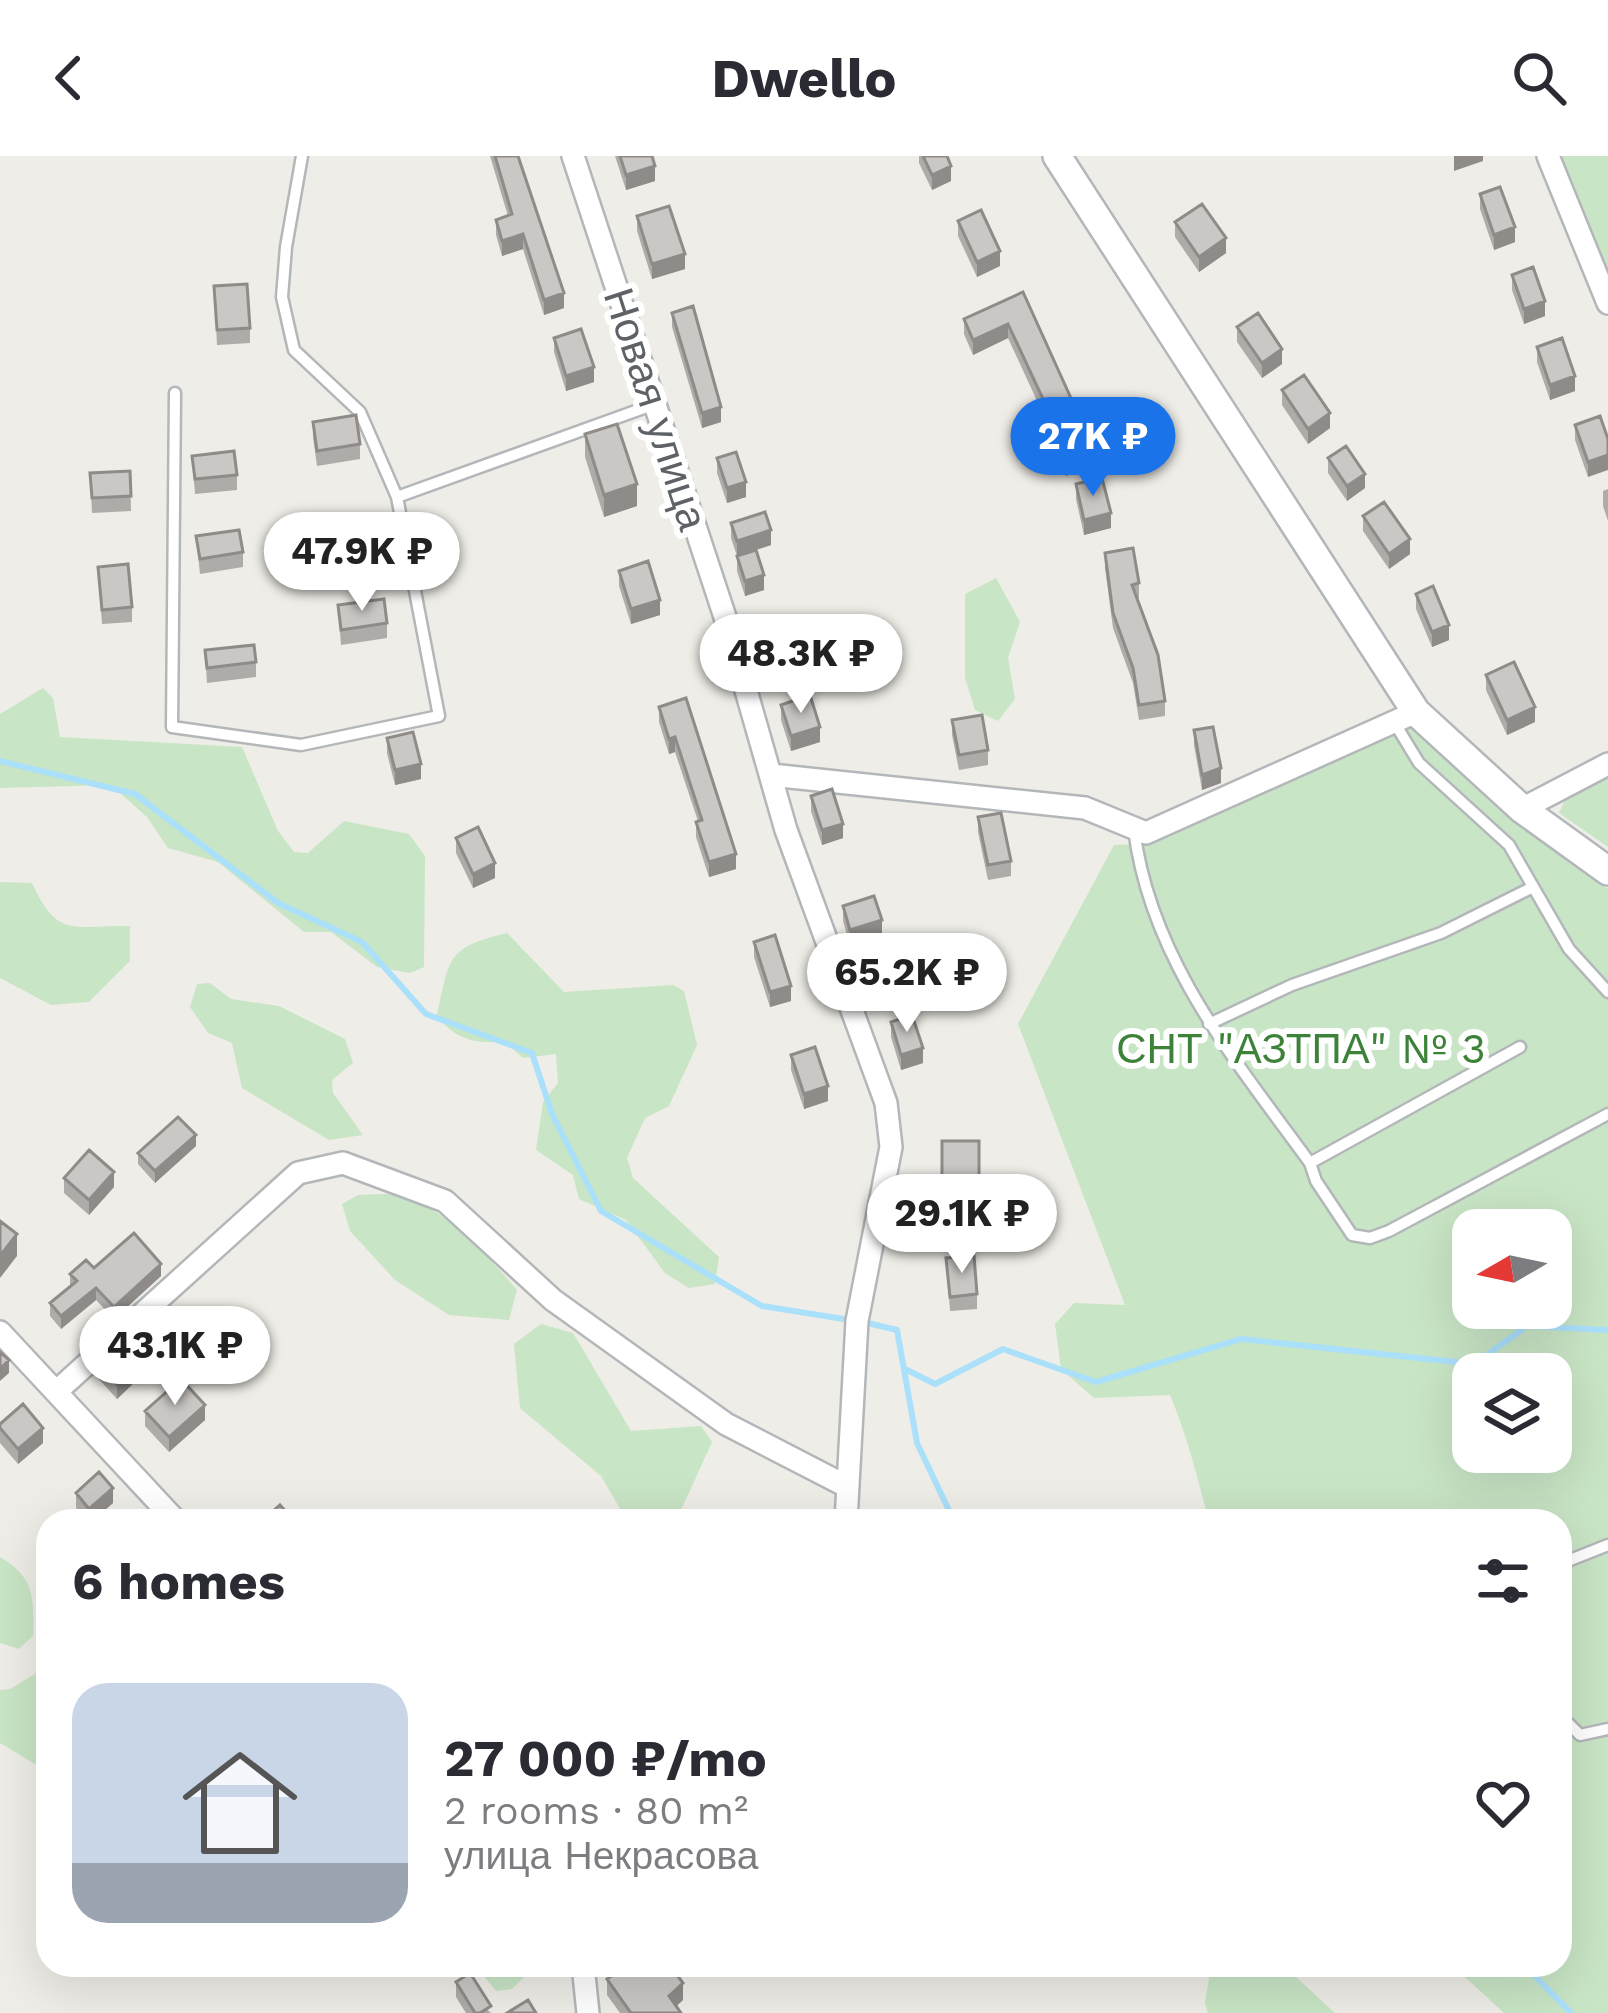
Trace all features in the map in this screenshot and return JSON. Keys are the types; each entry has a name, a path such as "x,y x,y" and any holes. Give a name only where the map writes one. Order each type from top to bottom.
{"main road":[{"path":"1058,156 1405,717 1608,871"}],"street":[{"name":"Новая улица","path":"573,156 725,617 786,830 886,1103 891,1147 857,1321 847,1509"},
{"path":"1548,156 1608,303"},
{"path":"770,775 1085,808 1146,833 1405,717"},
{"path":"1522,809 1608,764"},
{"path":"57,1391 298,1173 343,1163 445,1201 554,1300 707,1410 848,1487"},
{"path":"0,1332 165,1509"},
{"path":"584,1977 588,2013"}],"lane":[{"path":"175,393 172,727 302,746 439,716 397,497 360,412 294,350 282,297 302,156"},
{"path":"397,497 655,404"},
{"path":"1405,717 1419,763 1509,845 1569,949 1608,992"},
{"path":"1134,828 1150,903 1172,958 1209,1024 1310,1163 1316,1181 1352,1235 1370,1238 1608,1114"},
{"path":"1209,1024 1292,986 1441,933 1531,888"},
{"path":"1310,1163 1520,1047"},
{"path":"1572,1559 1608,1545"},
{"path":"1572,1727 1580,1735 1608,1730"}],"green space":[{"path":"1557,156 1608,156 1608,276"},
{"path":"996,578 1020,622 1008,658 1015,699 998,721 975,710 965,678 965,594"},
{"path":"43,688 53,698 60,737 242,747 278,831 294,852 308,853 344,821 409,834 425,856 424,967 410,973 377,967 331,932 304,932 218,862 168,848 147,817 111,785 0,788 0,714"},
{"name":"СНТ \"АЗТПА\" № 3","path":"1410,723 1608,889 1608,2013 1504,2013 1465,1977 1572,1977 1572,1509 1206,1509 1170,1395 1094,1398 1061,1369 1055,1324 1074,1303 1125,1305 1018,1024 1114,845 1144,844"},
{"path":"1608,774 1608,847 1559,813 1565,800"},
{"path":"0,882 32,883 50,914 70,926 130,926 130,961 89,1002 51,1005 0,978"},
{"path":"507,933 564,992 673,985 684,991 697,1045 669,1106 645,1118 627,1158 633,1178 719,1257 715,1284 689,1288 665,1273 626,1220 579,1199 573,1175 536,1150 543,1102 558,1083 556,1054 523,1058 504,1041 475,1041 458,1035 437,1015 454,958 472,944"},
{"path":"210,983 231,999 279,1006 345,1039 353,1063 332,1080 333,1093 363,1135 329,1140 242,1088 232,1043 208,1033 190,1007 197,984"},
{"path":"392,1194 449,1221 517,1290 509,1320 449,1315 395,1280 350,1231 342,1204 358,1195"},
{"path":"541,1324 573,1333 631,1431 701,1426 712,1442 682,1509 620,1509 601,1476 520,1408 514,1344"},
{"path":"0,1557 20,1573 30,1590 33,1636 19,1649 0,1643"},
{"path":"36,1673 36,1765 0,1743 0,1690"},
{"path":"485,1977 524,1977 512,1989 496,1991"},
{"path":"1209,1977 1296,1977 1335,2013 1208,2013"}],"building":[{"path":"495,156 518,156 564,293 544,300 523,234 502,241 496,220 512,214"},
{"path":"620,156 652,156 655,166 626,175"},
{"path":"923,156 947,156 951,166 932,175"},
{"path":"1500,187 1515,227 1494,235 1480,194"},
{"path":"1202,204 1226,238 1199,257 1175,222"},
{"path":"669,206 685,254 652,264 637,216"},
{"path":"981,210 1000,251 977,262 958,221"},
{"path":"1533,267 1545,301 1524,309 1512,275"},
{"path":"247,284 250,328 217,330 214,286"},
{"path":"1023,292 1079,416 1072,419 1086,451 1066,461 1008,324 973,340 964,319"},
{"path":"693,306 721,407 702,413 672,313"},
{"path":"1258,313 1282,349 1262,363 1237,327"},
{"path":"581,329 594,367 566,376 554,338"},
{"path":"1562,338 1575,376 1550,385 1537,347"},
{"path":"1304,375 1330,413 1308,429 1282,390"},
{"path":"356,415 360,444 317,451 313,422"},
{"path":"1600,416 1608,455 1588,462 1575,425"},
{"path":"617,424 637,484 604,495 585,434"},
{"path":"1346,446 1365,474 1347,486 1328,458"},
{"path":"234,451 237,475 195,479 192,456"},
{"path":"736,452 746,482 727,488 717,458"},
{"path":"130,471 131,496 92,498 90,473"},
{"path":"1102,478 1111,513 1084,520 1076,484"},
{"path":"1384,502 1410,539 1389,554 1363,516"},
{"path":"765,512 771,530 737,541 731,523"},
{"path":"369,526 377,562 356,567 348,531"},
{"path":"239,530 243,552 200,559 196,536"},
{"path":"1133,548 1139,583 1132,585 1158,655 1165,701 1139,705 1133,668 1113,613 1105,553"},
{"path":"756,550 764,575 745,581 737,556"},
{"path":"648,561 660,600 631,609 619,571"},
{"path":"128,564 132,607 102,610 98,567"},
{"path":"1433,586 1449,625 1432,632 1416,594"},
{"path":"384,599 387,623 341,630 338,605"},
{"path":"774,620 784,652 765,658 755,626"},
{"path":"254,645 256,662 207,668 205,650"},
{"path":"1514,662 1535,707 1507,720 1486,675"},
{"path":"810,695 820,727 791,736 781,705"},
{"path":"686,698 736,854 709,862 696,822 702,820 675,737 669,739 659,707"},
{"path":"982,715 988,750 959,755 952,720"},
{"path":"1213,727 1221,768 1202,775 1194,730"},
{"path":"413,732 421,764 395,770 387,738"},
{"path":"832,789 843,824 822,830 811,796"},
{"path":"1001,813 1011,861 988,865 978,817"},
{"path":"478,827 495,863 473,874 456,838"},
{"path":"874,896 882,920 850,930 843,906"},
{"path":"775,935 791,986 770,992 754,942"},
{"path":"912,1015 923,1048 901,1055 891,1022"},
{"path":"815,1047 828,1086 804,1094 791,1055"},
{"path":"178,1117 196,1135 155,1171 138,1153"},
{"path":"942,1141 979,1141 979,1181 942,1181"},
{"path":"89,1150 114,1172 89,1200 64,1178"},
{"path":"0,1221 17,1234 0,1256"},
{"path":"134,1233 161,1264 114,1307 96,1288 61,1316 50,1303 77,1281 70,1274 86,1260 94,1268"},
{"path":"974,1256 977,1294 950,1297 946,1258"},
{"path":"119,1340 140,1362 117,1384 96,1361"},
{"path":"181,1379 205,1405 169,1437 145,1411"},
{"path":"23,1404 43,1428 18,1449 0,1424"},
{"path":"99,1472 113,1488 89,1509 76,1493"},
{"path":"473,1977 491,2006 475,2013 456,1982"},
{"path":"679,1977 683,1983 669,1996 681,2013 631,2013 607,1979"},
{"path":"528,2000 536,2013 507,2013"}],"waterway":[{"path":"0,761 135,794 278,903 362,942 426,1014 532,1053 552,1114 601,1211 762,1306 850,1320"},
{"path":"863,1322 897,1330 917,1443 948,1509"},
{"path":"905,1369 935,1384 1003,1349 1096,1382 1241,1339 1474,1364 1527,1326 1608,1330"},
{"path":"1536,1977 1571,2013"}]}
